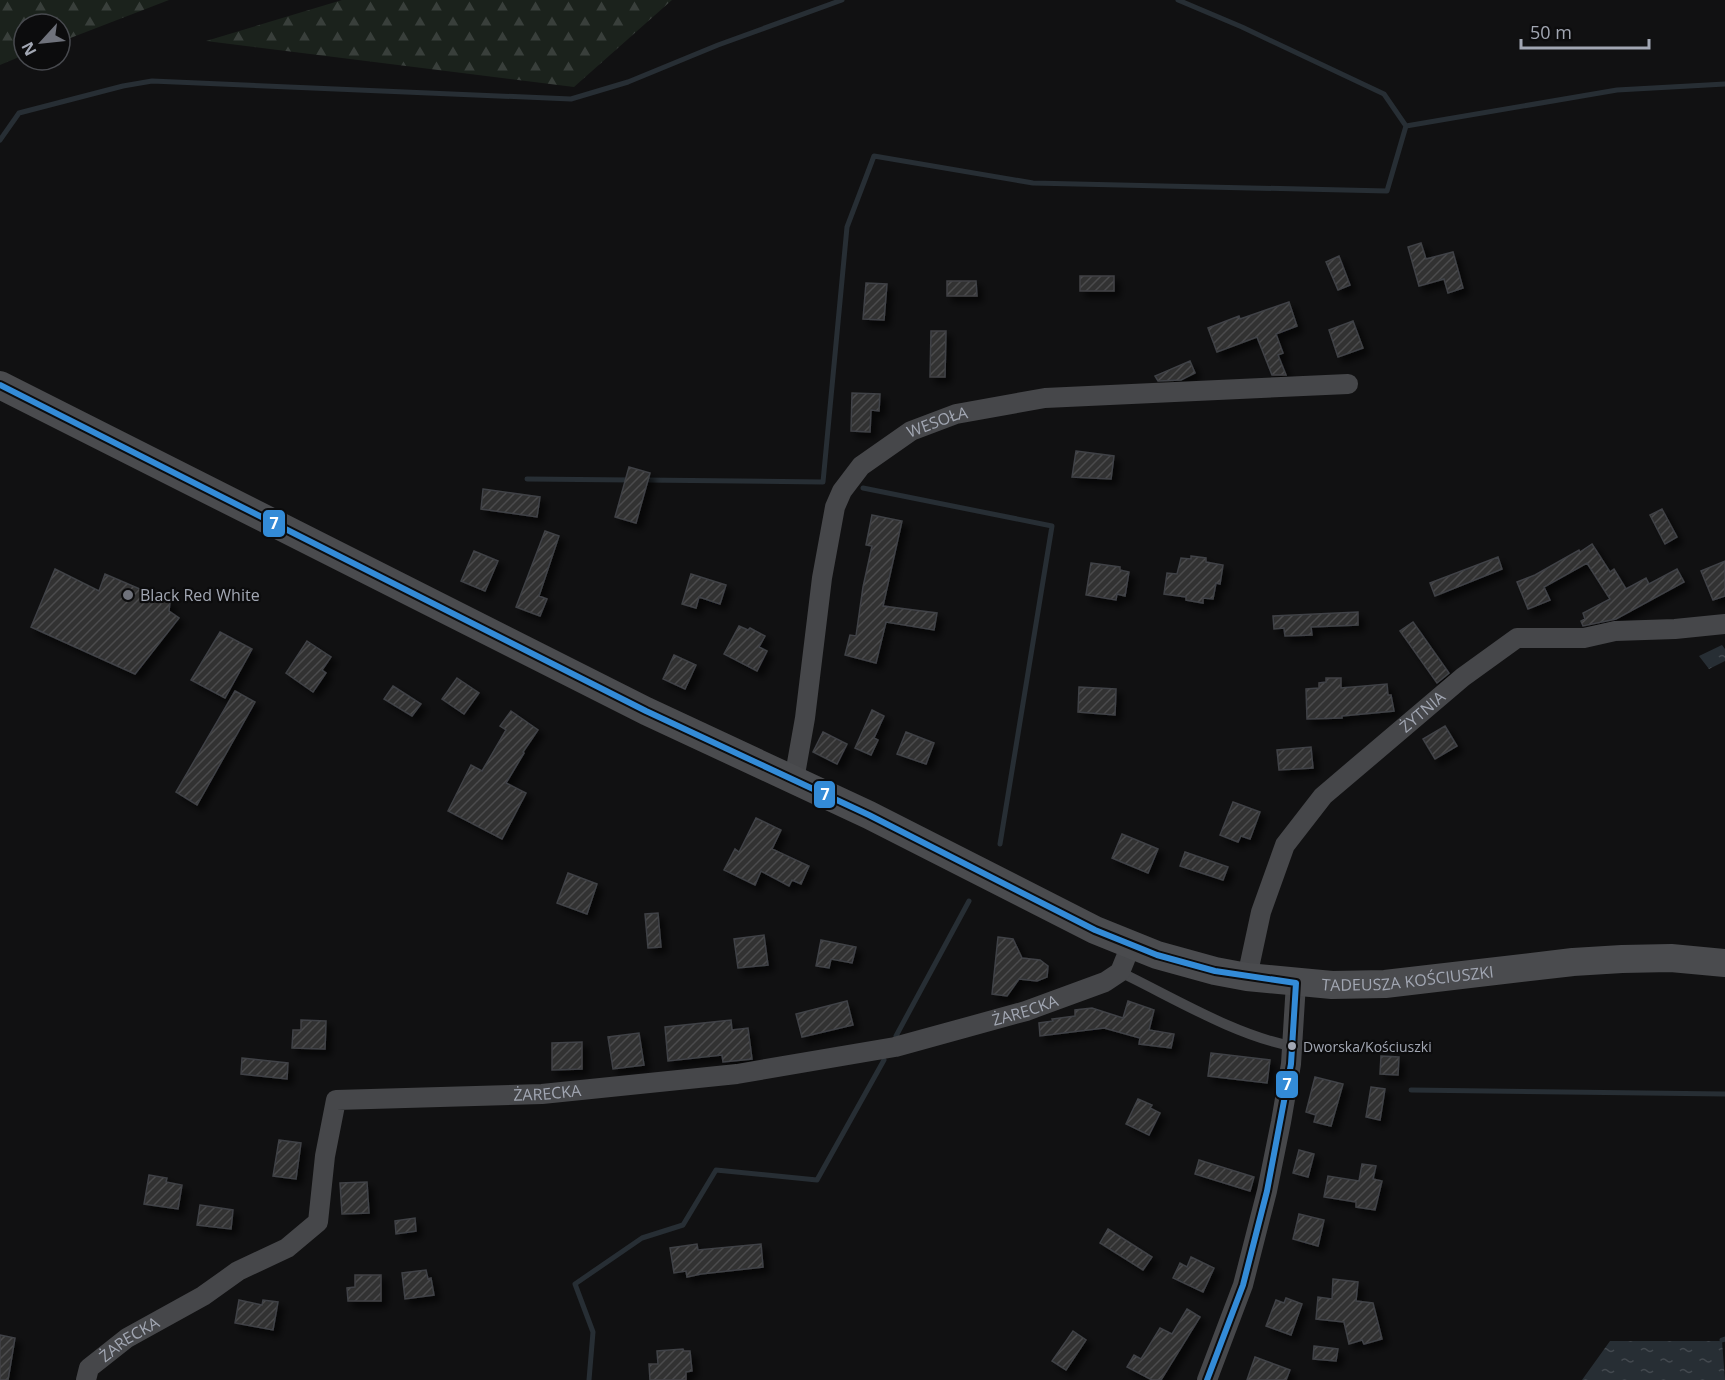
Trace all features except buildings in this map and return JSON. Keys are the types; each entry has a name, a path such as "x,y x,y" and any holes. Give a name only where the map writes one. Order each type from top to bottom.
{"main road":[{"name":"TADEUSZA KOŚCIUSZKI","path":"0,385 646,711 869,815 1095,930 1131,945 1194,966 1247,977 1332,985 1385,984 1574,962 1622,959 1671,958 1725,963"}],"street":[{"name":"WESOŁA","path":"794,780 805,718 822,578 835,507 842,491 861,466 911,431 956,414 1045,398 1348,384"},
{"name":"ŻYTNIA","path":"1247,977 1261,912 1285,845 1323,796 1472,671 1517,638 1584,638 1615,631 1675,629 1725,624"},
{"path":"1120,972 1131,945"},
{"name":"ŻARECKA","path":"86,1380 89,1368 127,1338 203,1296 238,1271 287,1248 318,1222 336,1100 542,1094 748,1072 895,1047 1026,1011 1105,982 1120,972"},
{"path":"1207,1380 1243,1285 1256,1237 1281,1122 1292,1046 1296,983"}],"lane":[{"path":"1120,972 1230,1025 1271,1042 1292,1046"}],"green space":[{"path":"0,0 169,0 72,37 72,12 12,12 12,60 0,65"},
{"path":"342,0 672,0 574,87 206,41"}],"water":[{"path":"1722,645 1725,649 1725,661 1709,669 1699,656"},
{"path":"1610,1341 1722,1341 1725,1380 1582,1380"}],"waterway":[{"path":"0,140 19,113 123,86 152,81 571,99 628,82 718,45 842,0"},
{"path":"1178,0 1242,27 1384,94 1406,126"},
{"path":"643,480 823,482 847,227 874,156 1033,183 1387,191 1406,126 1617,90 1725,84"},
{"path":"527,479 631,480"},
{"path":"863,488 1052,526 1000,844"},
{"path":"896,1036 969,901"},
{"path":"589,1380 593,1332 575,1284 642,1238 683,1225 716,1170 817,1180 884,1060"},
{"path":"1411,1090 1725,1094"}],"transit line":[{"name":"7","path":"0,385 646,711 869,815 1095,930 1157,955 1215,971 1296,983 1291,1064 1267,1191 1243,1285 1207,1380"}],"place":[{"name":"Black Red White","path":"128,595"},
{"name":"Dworska/Kościuszki","path":"1292,1046"}]}
